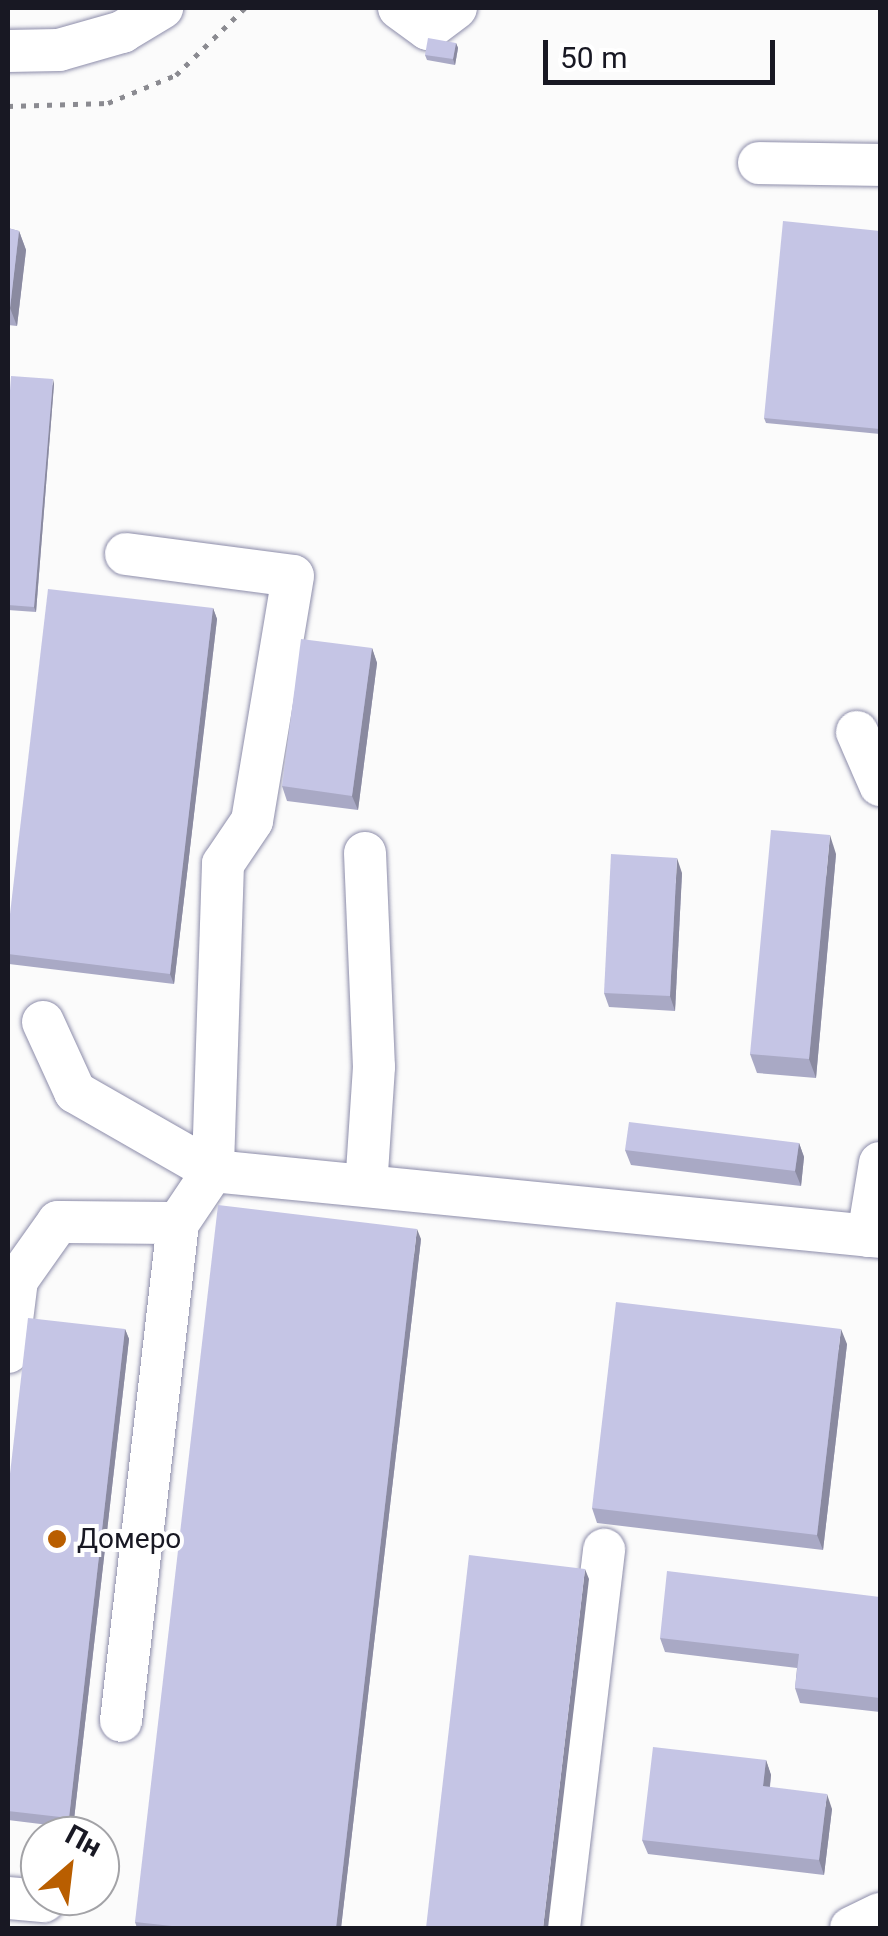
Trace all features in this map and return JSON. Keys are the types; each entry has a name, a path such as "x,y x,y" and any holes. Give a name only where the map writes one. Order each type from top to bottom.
{"street":[{"path":"8,51 59,50 122,32 162,8"},
{"path":"399,8 428,29 456,8"},
{"path":"759,163 880,165"},
{"path":"122,1721 178,1223 212,1171 223,864 252,821 293,576 126,554"},
{"path":"856,732 880,785"},
{"path":"365,853 374,1052 366,1186"},
{"path":"43,1022 75,1092 212,1171 874,1237 880,1163"},
{"path":"8,1352 17,1280 58,1222 178,1223"},
{"path":"558,1928 604,1550"},
{"path":"851,1928 880,1914"}],"path":[{"path":"8,106 108,103 176,76 245,8"}],"building":[{"path":"428,38 456,43 453,59 425,55"},
{"path":"783,221 880,231 880,429 764,418"},
{"path":"8,228 19,231 10,308 8,307"},
{"path":"11,376 53,379 34,607 8,605"},
{"path":"48,589 213,608 170,974 8,954"},
{"path":"301,639 372,648 352,796 282,786"},
{"path":"771,830 830,835 809,1059 750,1054"},
{"path":"611,854 677,858 670,996 604,993"},
{"path":"629,1122 799,1143 795,1171 625,1150"},
{"path":"218,1205 417,1229 336,1928 190,1928 135,1922"},
{"path":"616,1302 841,1329 817,1535 592,1508"},
{"path":"28,1318 125,1329 69,1816 8,1811 8,1491"},
{"path":"469,1555 585,1569 543,1928 426,1928"},
{"path":"667,1571 880,1597 880,1698 795,1688 799,1654 660,1638"},
{"path":"653,1747 766,1760 763,1786 827,1794 819,1860 642,1840"}],"place":[{"name":"Домеро","path":"57,1539"}]}
